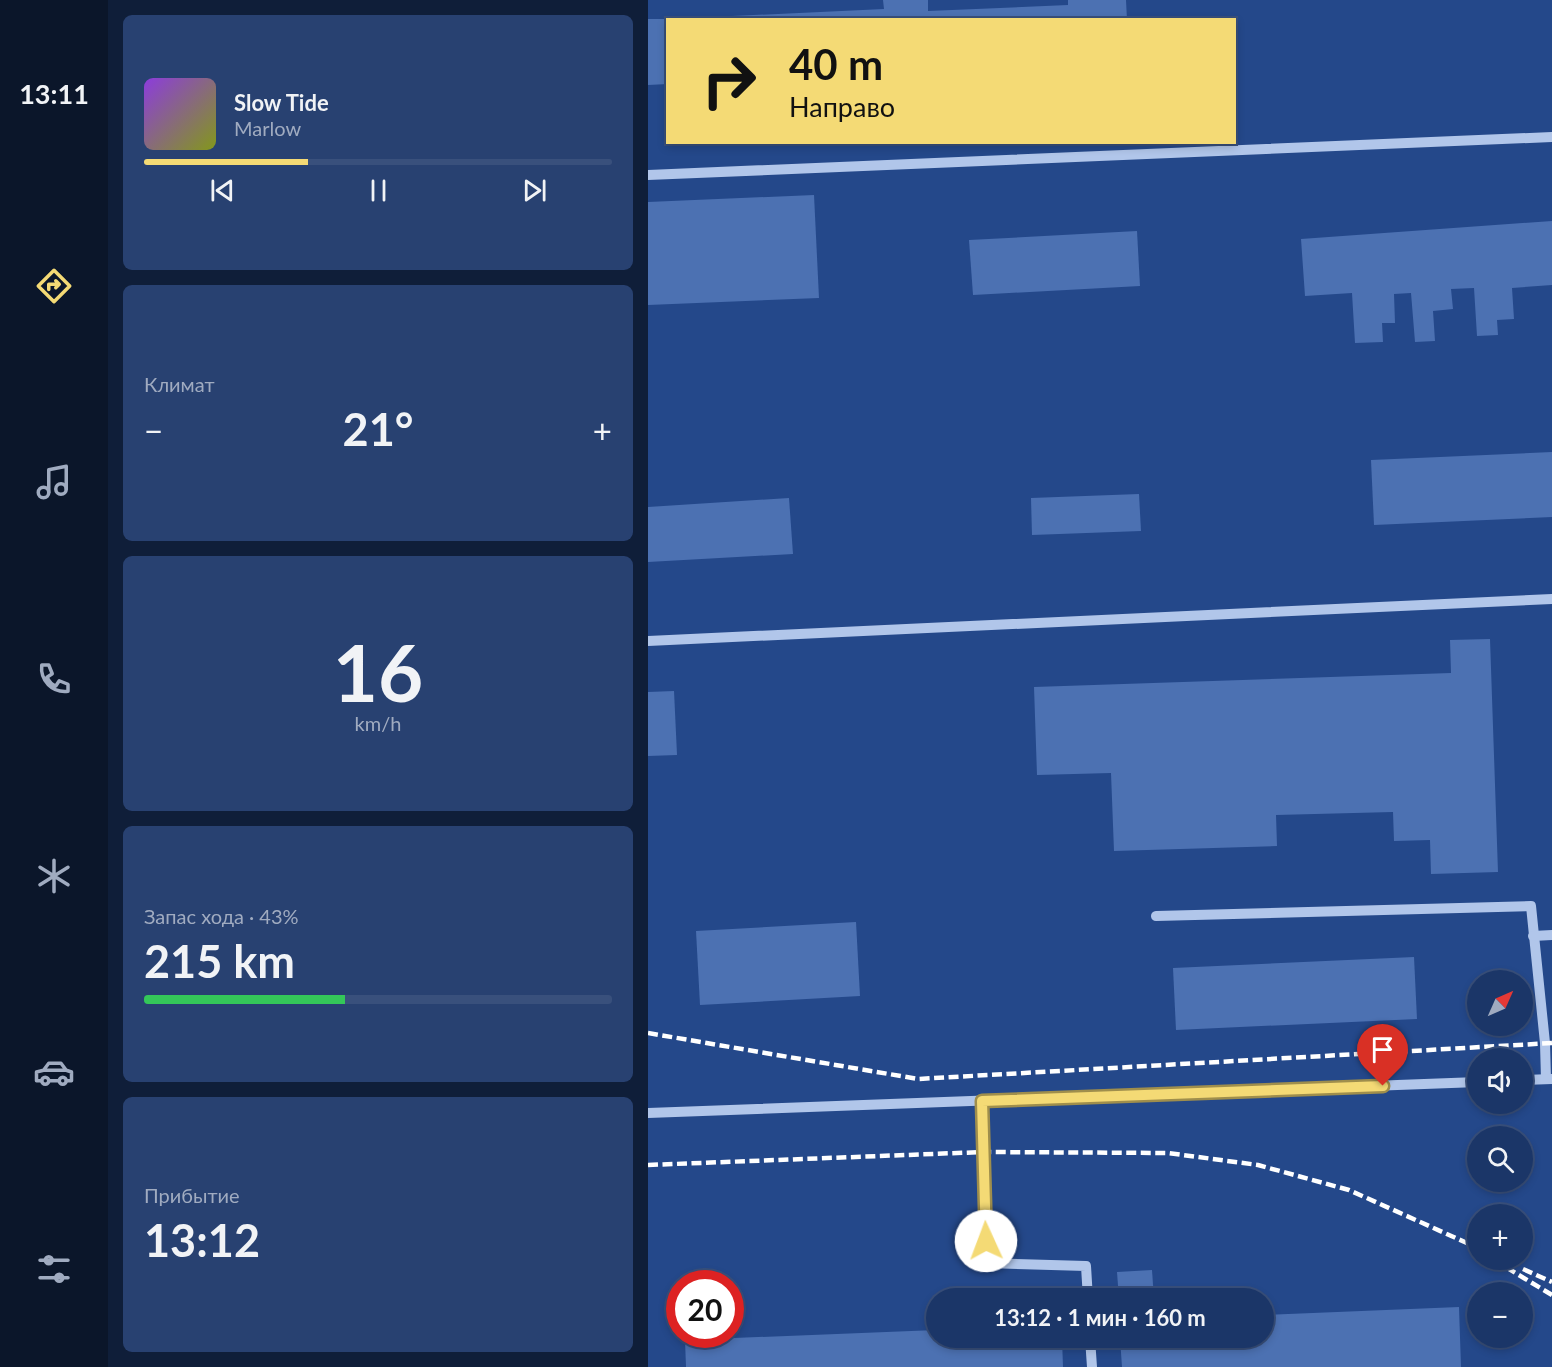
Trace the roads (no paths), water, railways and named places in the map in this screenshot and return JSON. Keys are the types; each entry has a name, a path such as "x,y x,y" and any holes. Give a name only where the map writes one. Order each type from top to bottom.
{"lane":[{"path":"648,175 1552,137"},
{"path":"648,641 1552,599"},
{"path":"1156,916 1531,906 1549,1079 1533,1080"},
{"path":"1533,936 1552,935"},
{"path":"648,1113 1467,1082"},
{"path":"982,1101 986,1263 1086,1266 1087,1288"},
{"path":"1091,1348 1092,1367"}],"railway":[{"path":"648,1033 918,1079 1552,1043"},
{"path":"648,1165 983,1152 1168,1153 1258,1165 1349,1190 1467,1243"},
{"path":"1511,1270 1552,1295"},
{"path":"1525,1270 1552,1282"}]}
